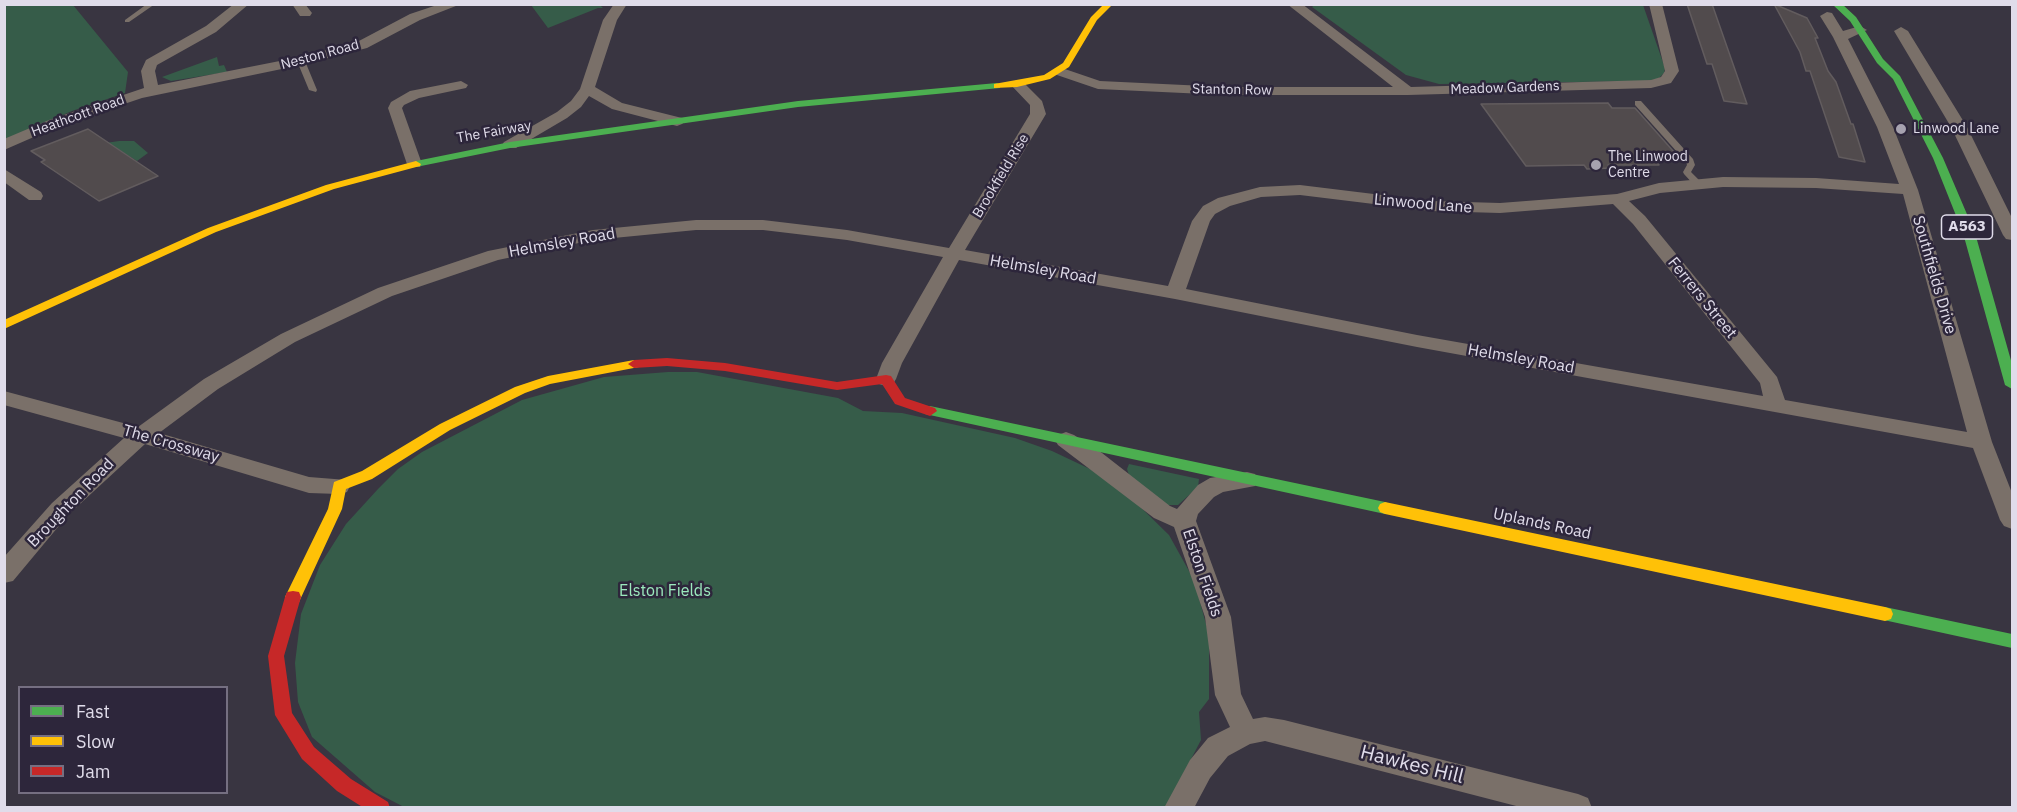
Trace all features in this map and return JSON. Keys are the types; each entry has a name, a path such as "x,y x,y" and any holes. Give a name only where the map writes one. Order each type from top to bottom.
{"main road":[{"name":"A563","path":"1836,4 1853,19 1880,61 1897,78 1959,205 2013,386"},
{"path":"1017,84 1047,77 1059,71 1071,59 1094,19 1105,5"},
{"name":"A563","path":"1893,54 1897,64 1897,78"},
{"name":"The Fairway","path":"4,325 212,230 330,187 414,164 510,146 843,98 1017,84"},
{"path":"381,807 344,785 308,753 284,715 276,656 295,589 335,509 339,486 367,475 490,402 548,380 603,368 635,364 695,364 837,386 886,379"},
{"name":"Elston Fields","path":"886,379 900,401 920,409 1064,439"},
{"name":"Uplands Road","path":"1064,439 2013,641"}],"street":[{"path":"152,90 148,71 158,57 211,29 243,4"},
{"path":"510,146 576,104 587,89 610,20 621,4"},
{"path":"1293,4 1408,91"},
{"name":"Meadow Gardens","path":"1408,91 1651,84 1666,80 1672,71 1655,4"},
{"name":"Neston Road","path":"152,90 301,61 362,45 415,17 451,5"},
{"name":"Southfields Drive","path":"1827,16 1885,127 1910,190 1981,441 2013,520"},
{"path":"1840,37 1860,30"},
{"path":"1897,35 1909,46 1959,127 2013,235"},
{"name":"Stanton Row","path":"1059,71 1086,82 1111,86 1226,91 1408,91"},
{"name":"Brookfield Rise","path":"886,379 892,363 954,254 1038,114 1037,104 1017,84"},
{"path":"414,164 395,108 398,102 415,94 461,85"},
{"path":"587,89 617,106 677,121"},
{"name":"Heathcott Road","path":"4,145 64,119 152,90"},
{"path":"4,174 35,196"},
{"name":"Linwood Lane","path":"1175,294 1201,221 1209,210 1224,202 1260,192 1300,190 1399,203 1470,208 1531,207 1617,199 1659,188 1769,181 1910,190"},
{"name":"Ferrers Street","path":"1617,199 1639,220 1770,382 1775,403"},
{"name":"Helmsley Road","path":"141,435 221,378 288,338 339,312 437,273 495,255 549,243 652,228 734,224 821,231 954,254 1417,341 1981,441"},
{"name":"The Crossway","path":"4,398 141,435 309,485 339,486"},
{"name":"Broughton Road","path":"4,574 60,509 141,435"},
{"name":"Elston Fields","path":"1064,439 1094,459 1162,512 1184,521 1218,617 1223,670 1228,694 1246,732"},
{"path":"1184,521 1188,510 1206,491 1218,484 1251,480"},
{"name":"Hawkes Hill","path":"1246,732 1265,729 1284,732 1578,807"},
{"path":"1178,807 1200,769 1218,747 1246,732"}],"lane":[{"path":"127,21 152,4"},
{"path":"301,61 313,90"},
{"path":"1638,103 1690,161 1691,165 1687,172 1698,184"}],"green space":[{"path":"1315,4 1643,5 1665,68 1664,73 1658,79 1645,81 1439,84 1406,75 1312,7"},
{"path":"4,5 73,5 128,72 125,93 72,111 5,140"},
{"path":"531,5 600,5 603,8 548,28"},
{"path":"217,57 219,66 224,65 227,72 171,81 162,77"},
{"path":"134,141 148,153 137,161 119,150 78,147"},
{"name":"Elston Fields","path":"697,372 838,398 863,411 902,413 1015,438 1052,451 1090,469 1126,493 1169,535 1194,580 1209,635 1209,699 1199,712 1201,740 1166,807 404,807 375,792 312,737 298,702 295,663 301,614 320,565 346,524 378,489 398,469 422,452 522,400 604,377"},
{"path":"1129,464 1199,479 1198,487 1178,505 1167,505 1129,475 1127,469"}],"building":[{"path":"1687,4 1712,4 1747,104 1724,101 1712,64 1707,64"},
{"path":"1774,4 1807,18 1818,38 1815,38 1828,71 1836,82 1851,124 1853,124 1865,162 1839,157 1810,71 1806,71 1800,52"},
{"path":"1608,103 1612,108 1635,108 1682,161 1656,161 1659,165 1608,165 1611,168 1587,169 1584,165 1526,166 1481,104"},
{"path":"88,129 158,176 99,201 41,162 45,160 31,151"}],"traffic: fast":[{"path":"1836,4 1853,19 1880,61 1897,78 1938,158 1969,233 2012,385"},
{"path":"416,164 510,145 798,104 997,86"},
{"path":"930,411 1385,508"},
{"path":"1885,614 2012,641"}],"traffic: slow":[{"path":"997,86 1047,77 1066,65 1094,19 1109,4"},
{"path":"4,325 212,230 330,187 416,164"},
{"path":"293,597 335,509 339,486 367,475 445,427 520,390 548,380 634,364"},
{"path":"1385,508 1885,614"}],"traffic: jam":[{"path":"634,364 667,362 725,367 837,386 886,379 900,401 930,411"},
{"path":"293,597 276,656 284,715 308,753 344,785 381,808"}],"place":[{"name":"Linwood Lane","path":"1901,129"},
{"name":"The Linwood Centre","path":"1596,165"}]}
